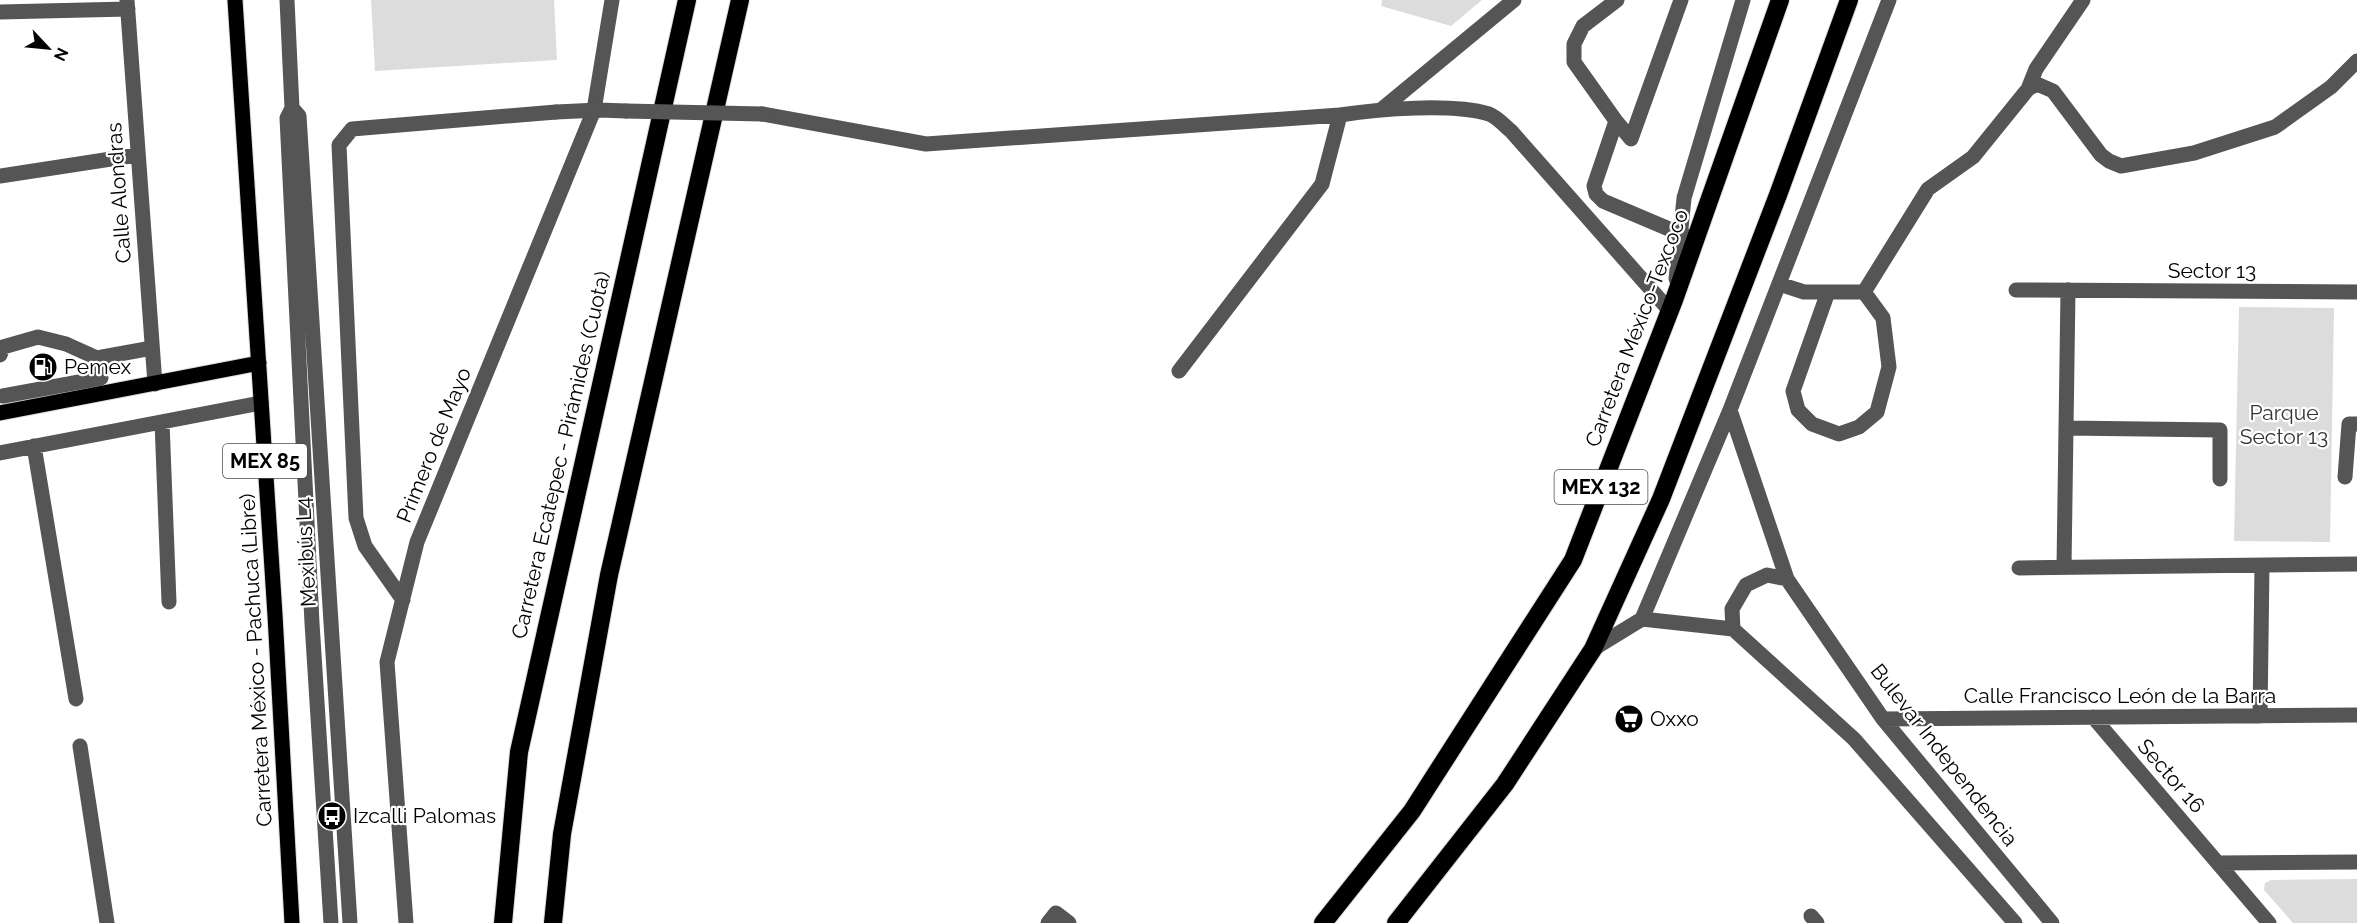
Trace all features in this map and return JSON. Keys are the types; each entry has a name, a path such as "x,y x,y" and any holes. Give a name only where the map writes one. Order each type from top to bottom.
{"highway":[{"name":"Carretera Ecatepec - Pirámides (Cuota)","path":"503,923 519,752 687,0"},
{"path":"553,923 562,834 609,575 740,0"},
{"name":"Carretera México-Texcoco","path":"1323,923 1412,811 1573,560 1672,306 1688,238 1780,0"},
{"name":"MEX 132","path":"1396,923 1505,784 1593,649 1661,499 1778,195 1849,0"}],"main road":[{"name":"Carretera México - Pachuca (Libre)","path":"235,0 292,923"},
{"path":"4,412 103,386 155,384 259,363"}],"street":[{"name":"Mexibús L4","path":"287,0 292,108 287,118 312,634 331,923"},
{"name":"Primero de Mayo","path":"406,923 387,662 417,542 594,110 612,0"},
{"path":"1382,109 1514,0"},
{"path":"1617,0 1583,26 1574,44 1574,62 1631,139 1682,0"},
{"path":"1616,121 1594,186 1596,194 1603,201 1688,238 1684,198 1743,0"},
{"path":"1593,649 1642,619 1730,410 1889,0"},
{"path":"1864,292 1928,189 1973,157 2028,89 2036,69 2083,0"},
{"path":"0,12 127,4"},
{"name":"Calle Alondras","path":"127,4 155,384"},
{"path":"2028,89 2037,84 2053,91 2101,155 2121,166 2194,153 2275,127 2331,87 2357,61"},
{"name":"Mexibús L4","path":"292,108 299,116 350,923"},
{"path":"403,600 365,546 356,518 339,145 352,129 599,110 762,114 926,144 1340,115 1382,109 1470,111 1492,115 1511,131 1672,306"},
{"path":"1179,371 1322,184 1340,115"},
{"path":"0,176 137,155"},
{"path":"1779,284 1804,292 1864,292"},
{"name":"Sector 13","path":"2016,290 2357,292"},
{"path":"2064,567 2068,290"},
{"path":"1828,292 1793,391 1798,410 1812,424 1839,435 1859,427 1877,412 1889,367 1883,318 1864,292"},
{"path":"0,355 3,347 38,337 66,344 97,358 152,348"},
{"path":"4,412 2,390 103,386 97,358"},
{"path":"0,453 261,403"},
{"name":"Bulevar Independencia","path":"1730,410 1787,579 1883,719 2052,923"},
{"path":"162,422 169,602"},
{"path":"2345,477 2349,424 2357,424"},
{"path":"2066,428 2220,430 2220,480"},
{"path":"34,446 76,699"},
{"path":"2019,568 2357,564"},
{"path":"2260,716 2262,566"},
{"path":"1733,629 1732,609 1746,585 1767,575 1787,579"},
{"path":"1642,619 1733,629 1854,739 2015,923"},
{"name":"Calle Francisco León de la Barra","path":"1883,719 2357,716"},
{"name":"Sector 16","path":"2093,717 2269,923"},
{"path":"80,746 108,923"},
{"path":"2217,863 2357,862"},
{"path":"1048,923 1056,913 1069,923"}],"green space":[{"path":"371,0 554,0 557,60 375,71"},
{"path":"1382,0 1482,0 1451,26 1381,6"},
{"name":"Parque Sector 13","path":"2239,307 2334,308 2330,542 2234,541"},
{"path":"2357,879 2357,923 2293,923 2264,890 2265,883 2271,880"}],"place":[{"name":"Pemex","path":"43,367"},
{"name":"Oxxo","path":"1629,719"},
{"name":"Izcalli Palomas","path":"332,816"}]}
